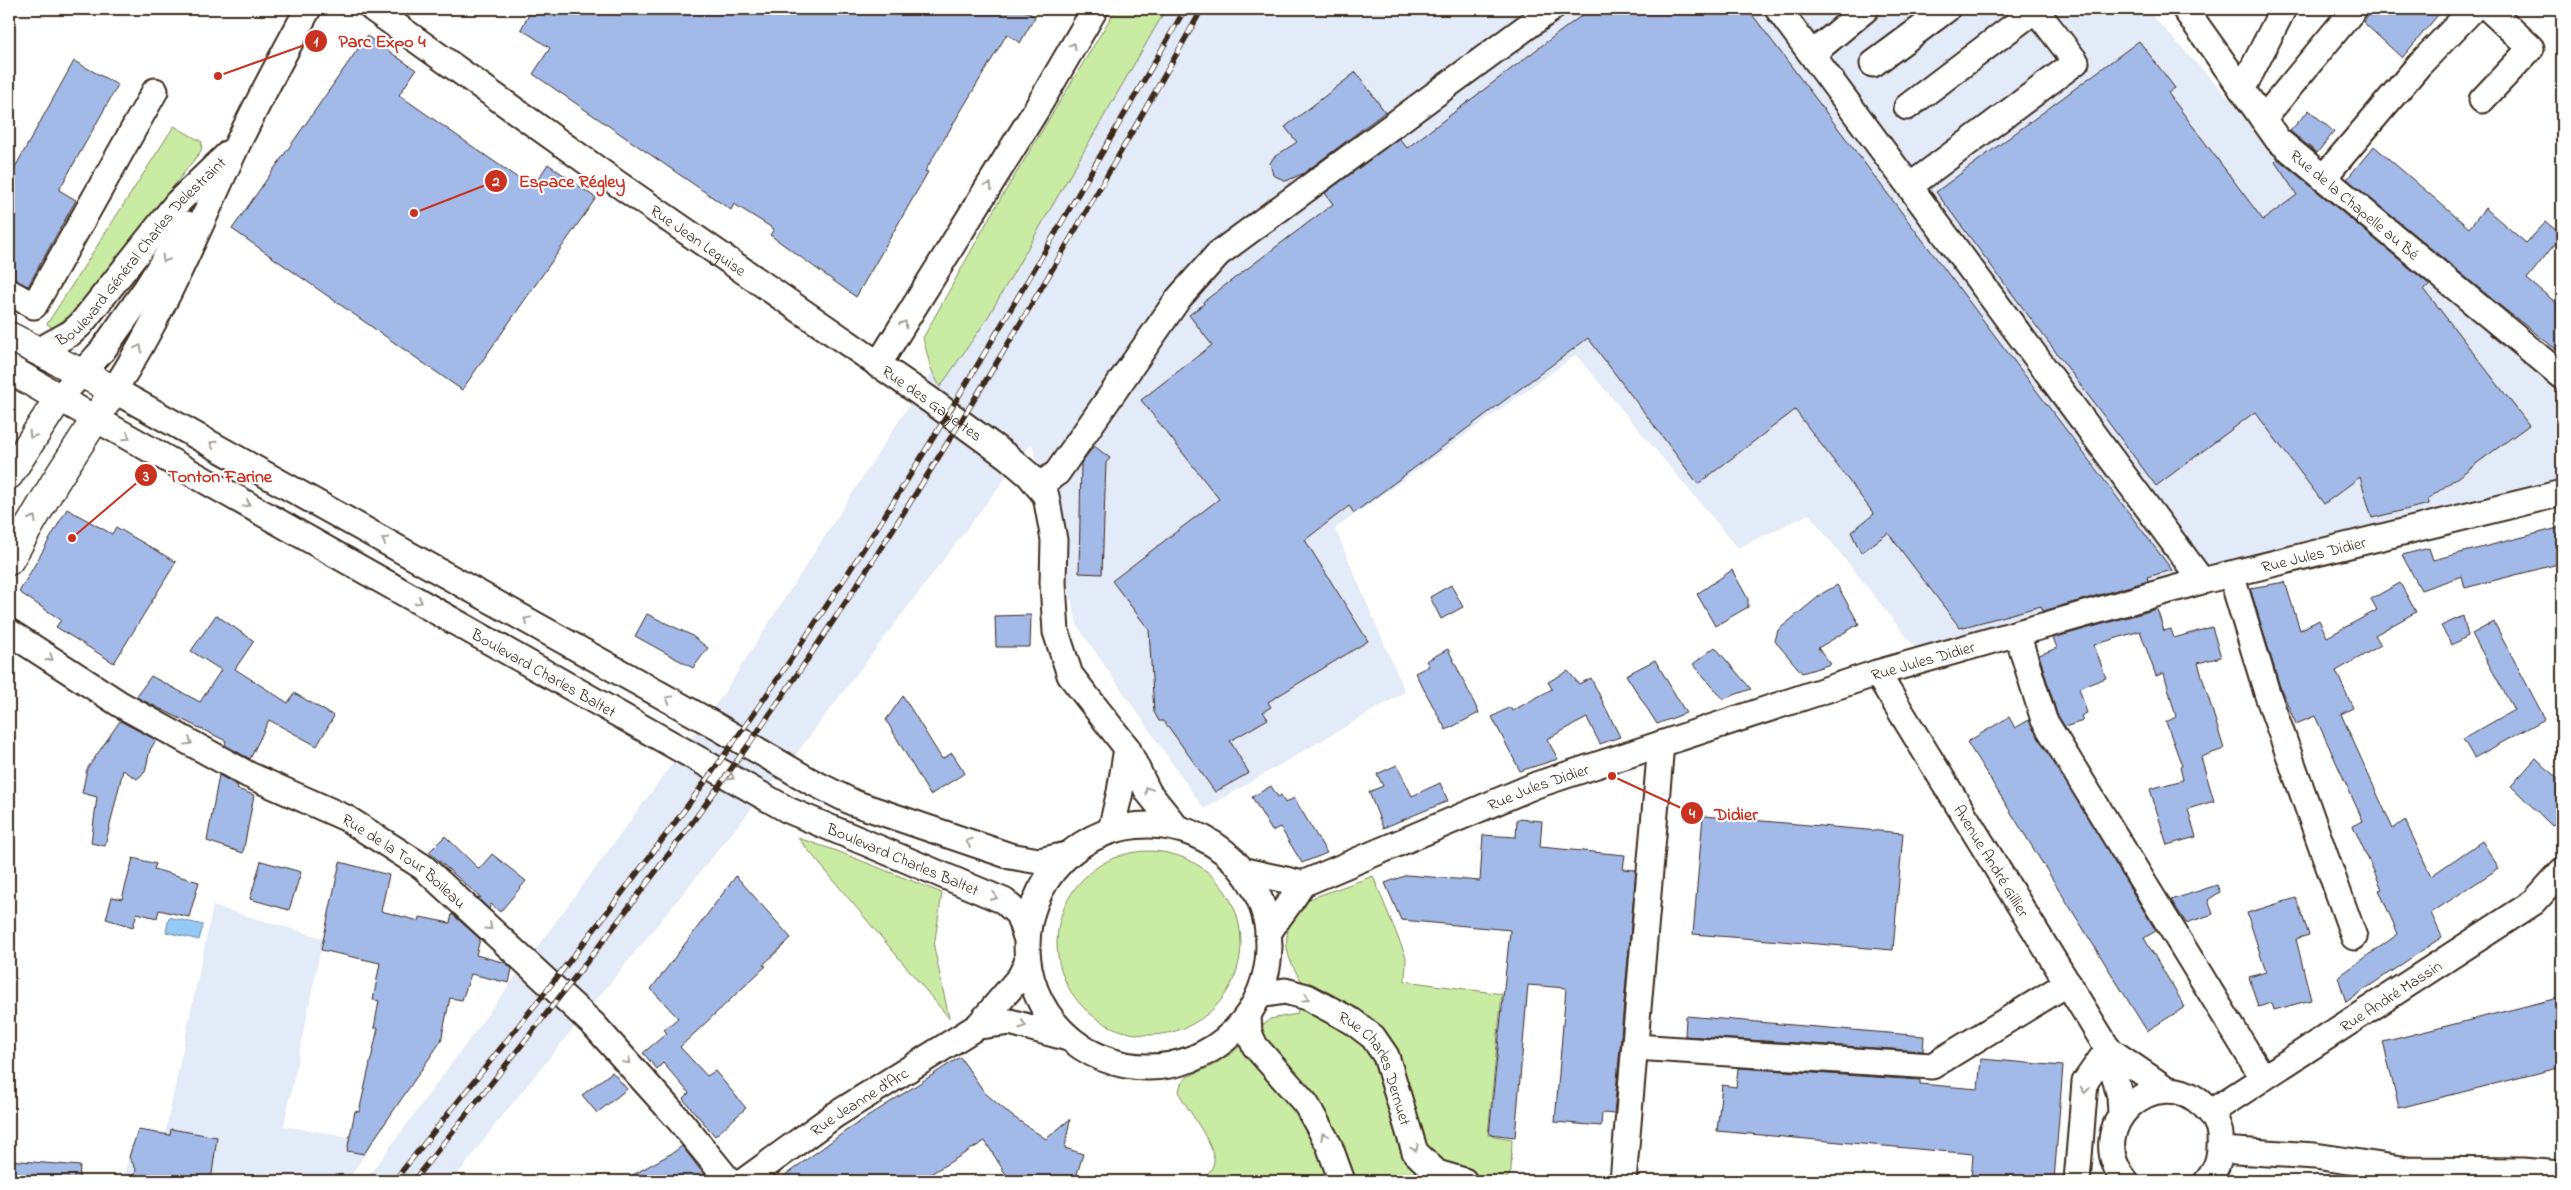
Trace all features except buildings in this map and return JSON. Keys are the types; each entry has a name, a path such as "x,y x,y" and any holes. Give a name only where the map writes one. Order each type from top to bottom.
{"main road":[{"name":"Boulevard Charles Baltet","path":"9,336 114,390"},
{"path":"9,369 59,398 39,425 9,475"},
{"path":"9,561 114,390"}],"street":[{"name":"Boulevard Général Charles Delestraint","path":"114,390 130,365 198,236 238,144 308,9"},
{"name":"Rue Jean Leguise","path":"373,9 610,178 878,365"},
{"name":"Rue des Gayettes","path":"1095,9 1036,110 878,365 1008,457 1046,496 1054,540 1053,583 1056,632 1070,674 1127,748 1148,792 1177,828"},
{"path":"1038,486 1057,473 1178,299 1218,254 1551,9"},
{"path":"1778,9 2202,581"},
{"path":"1812,54 1866,9"},
{"path":"1873,64 1947,9"},
{"path":"1907,108 2036,9 2076,62 1910,186"},
{"name":"Rue de la Chapelle au Bé","path":"2185,9 2278,140 2562,376"},
{"path":"2242,90 2283,9"},
{"path":"2263,119 2354,9"},
{"path":"2324,178 2419,65 2473,9"},
{"path":"2482,100 2531,48 2489,9"},
{"path":"9,292 34,306 155,91"},
{"name":"Boulevard Général Charles Delestraint","path":"38,351 71,333 81,324 177,203 238,144"},
{"name":"Boulevard Général Charles Delestraint","path":"59,398 102,351 146,289 238,144"},
{"name":"Boulevard Charles Baltet","path":"114,390 854,804 1010,856 1039,861 1067,855"},
{"name":"Boulevard Charles Baltet","path":"59,398 788,810 1004,901 1018,914 1026,936"},
{"name":"Rue Jules Didier","path":"1302,884 1536,785 1877,673 2202,581 2562,493"},
{"path":"2231,574 2268,693 2354,937"},
{"name":"Rue de la Tour Boileau","path":"9,632 120,704 249,775 346,818 423,867 594,1025 680,1121 729,1181"},
{"path":"2017,633 2044,720 2263,1078"},
{"name":"Avenue André Gillier","path":"1877,673 2108,1049 2120,1097 2121,1114"},
{"path":"1623,1181 1662,744"},
{"path":"1111,830 1120,792 1127,748"},
{"path":"1253,1005 1229,1036 1205,1053 1177,1064 1144,1068 1117,1063 1091,1053 1068,1038 1049,1016 1040,999 1027,963 1026,936 1033,906 1043,885 1067,855 1088,840 1111,830 1144,824 1177,828 1213,844 1242,870 1262,904 1268,934 1268,964 1253,1005 1249,1033 1255,1046 1306,1104 1329,1145 1342,1181"},
{"path":"1242,870 1302,884 1292,902 1280,914 1268,934"},
{"name":"Rue André Massin","path":"2211,1112 2534,902 2562,871"},
{"name":"Rue Jeanne d'Arc","path":"744,1181 835,1116 978,1026 1020,977 1027,963"},
{"path":"1635,1047 1932,1066 2068,983"},
{"name":"Rue Charles Dernuet","path":"1253,1005 1285,990 1307,997 1352,1021 1373,1037 1386,1056 1415,1152 1437,1173 1464,1181"},
{"name":"Rue Jeanne d'Arc","path":"978,1026 1010,1022 1068,1038"},
{"path":"2077,1181 2085,1082 2108,1049"},
{"name":"Avenue André Gillier","path":"2108,1049 2168,1090"},
{"path":"2116,1175 2112,1138 2121,1114 2141,1096 2168,1090 2192,1097 2211,1112 2219,1130 2221,1150 2218,1163 2207,1181"},
{"path":"2221,1150 2315,1156 2408,1170 2523,1171 2562,1174"}],"shaded area":[{"path":"1148,9 2146,9 2266,138 2562,380 2562,486 1918,651 1809,514 1738,548 1576,355 1335,529 1405,692 1204,809 1078,627 1032,443 796,754 495,1125 453,1181 365,1181 722,696 915,396 947,353"},
{"path":"213,906 323,938 284,1126 374,1141 347,1181 123,1181 131,1145 135,1142 138,1130 165,1134"}],"green space":[{"path":"1116,9 1166,9 985,322 940,387 931,369 923,338 992,213"},
{"path":"174,126 202,142 201,151 77,310 53,328 47,324"},
{"path":"798,838 837,851 942,893 934,947 949,1018"},
{"path":"1158,851 1167,852 1193,861 1220,884 1231,899 1240,925 1240,961 1231,987 1208,1014 1193,1025 1167,1034 1140,1035 1131,1034 1105,1025 1078,1002 1067,987 1058,961 1057,934 1058,925 1067,899 1090,872 1105,861 1131,852"},
{"path":"1373,876 1406,957 1405,981 1502,994 1488,1135 1512,1139 1511,1172 1505,1181 1201,1181 1212,1167 1213,1155 1206,1138 1181,1097 1179,1091 1181,1084 1187,1077 1212,1066 1232,1053 1270,1019 1297,1014 1304,984 1288,954 1287,935 1298,903"}],"water":[{"path":"169,917 203,925 199,940 166,932"}],"railway":[{"path":"394,1181 531,1010 664,837 750,719 809,633 866,546 1029,279 1185,9"},
{"path":"413,1181 679,841 763,724 822,637 880,550 991,372 1098,191 1202,9"}],"place":[{"name":"Parc Expo 4","path":"218,76"},
{"name":"Espace Régley","path":"414,213"},
{"name":"Tonton Farine","path":"72,538"},
{"name":"Didier","path":"1612,776"}]}
